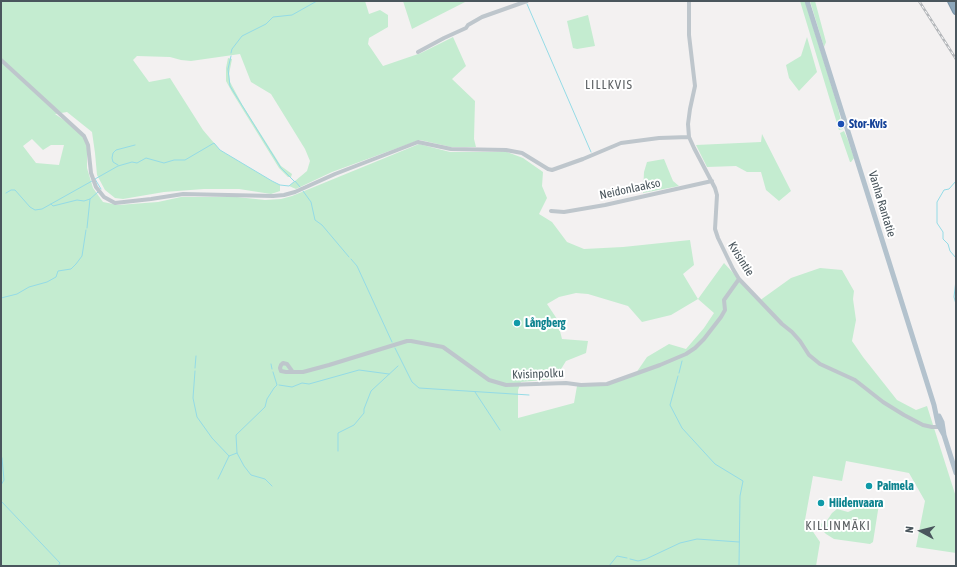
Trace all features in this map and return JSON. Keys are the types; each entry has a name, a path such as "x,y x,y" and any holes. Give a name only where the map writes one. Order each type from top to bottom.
{"highway":[{"path":"951,1 956,11"}],"main road":[{"name":"Vanha Rantatie","path":"807,1 956,473"}],"street":[{"path":"418,52 466,28 468,25 482,17 527,1"},
{"name":"Kvisintie","path":"688,1 689,35 695,86 688,124 689,137 712,181 717,195 715,229 733,269 740,279 782,324 800,340 809,355 820,364 855,380 904,416 923,425 941,427"},
{"path":"1,60 84,136 88,144 91,173 96,187 104,197 115,203 183,194 284,195 418,142 451,149 506,150 522,153 552,170 621,143 659,138 689,137"},
{"name":"Neidonlaakso","path":"551,211 572,211 658,194 712,181"},
{"name":"Kvisinpolku","path":"292,372 287,364 283,363 280,368 281,371 292,372 303,372 329,366 407,341 412,341 443,347 489,380 506,385 566,383 581,385 607,384 686,354 695,348 704,340 721,318 725,310 724,300 740,279"}],"green space":[{"path":"1,1 365,1 369,14 380,10 388,15 388,27 369,38 368,44 383,66 421,53 453,37 466,66 452,79 475,101 474,139 476,147 451,147 420,140 332,172 296,189 289,186 307,171 310,161 305,149 271,94 251,82 240,54 191,61 170,57 137,56 133,60 149,82 170,78 203,130 220,150 280,185 280,191 271,194 239,189 204,189 164,192 123,199 115,198 105,190 97,175 92,132 67,112 55,114 83,133 87,148 87,168 93,188 103,202 118,205 158,202 181,197 237,197 265,200 281,199 292,196 419,144 450,152 507,152 523,158 543,172 542,186 547,198 539,214 552,222 567,242 584,249 623,247 690,240 694,265 683,274 698,299 724,263 759,301 791,278 820,268 842,270 854,291 853,299 856,320 852,341 897,400 916,410 927,406 956,497 956,553 916,547 925,501 909,473 846,461 842,481 813,476 805,520 820,542 816,566 1,566","holes":["32,139 43,150 51,145 64,145 59,165 36,163 23,146","576,293 588,294 628,306 642,322 671,315 698,299 714,313 704,328 686,349 669,344 647,357 636,373 607,383 577,386 574,403 518,418 518,390 521,382 555,379 566,361 586,353 588,341 562,339 557,319 547,304 559,297"]},
{"path":"403,1 467,1 412,29"},
{"path":"800,1 805,1 837,104 843,129 839,130"},
{"path":"810,1 815,1 826,42 824,47"},
{"path":"588,15 595,46 577,49 573,48 567,21"},
{"path":"807,37 817,72 799,91 789,78 786,65 801,56"},
{"path":"228,58 232,59 229,74 230,82 243,106 281,166 292,174 291,177 288,177 279,168 226,81"},
{"path":"844,131 854,158 851,162 840,133"},
{"path":"762,134 791,191 779,201 766,190 761,172 747,172 736,166 707,167 696,145 761,142"},
{"path":"664,159 673,181 679,186 643,193 644,172 647,162"},
{"path":"866,499 878,501 879,504 873,542 870,544 834,539 826,534 817,525 826,522 832,513 837,509 848,512 857,508"}],"waterway":[{"path":"231,53 232,49 242,36 266,24 273,17 292,15 317,1"},
{"path":"527,4 591,152"},
{"path":"231,56 228,69 230,86 281,168 294,181"},
{"path":"101,189 95,179 118,166 132,162 137,163 146,158 164,163 174,160 185,160 214,143 220,150 272,181 280,185 289,186 295,181 300,187"},
{"path":"118,165 113,162 113,153 116,150 135,145"},
{"path":"6,193 11,190 15,190 30,207 35,210 42,209 92,181"},
{"path":"956,181 949,189 944,190 937,202 937,223 943,232 943,239 948,244 950,251 956,258"},
{"path":"303,191 311,202 315,220 322,225 349,257"},
{"path":"51,204 53,206 77,200 84,201 90,199 98,192"},
{"path":"87,228 90,199"},
{"path":"1,298 17,294 29,287 47,282 56,277 58,271 71,269 82,256 86,230"},
{"path":"351,259 357,266 392,342"},
{"path":"956,280 954,297 956,304"},
{"path":"395,348 412,382 419,388 529,395"},
{"path":"195,368 196,356"},
{"path":"679,373 682,361"},
{"path":"271,364 272,369"},
{"path":"338,451 338,433 354,425 364,413 364,409 371,391 398,366"},
{"path":"279,385 292,387 302,383 309,384 359,370 389,374"},
{"path":"195,371 193,398 197,417 212,438 229,456"},
{"path":"272,486 265,479 251,475 244,466 237,453 236,435 265,407 267,399 277,385 273,372"},
{"path":"678,376 670,405 682,428 715,464 743,481 740,496 739,566"},
{"path":"475,392 500,430"},
{"path":"218,479 229,456 237,453"},
{"path":"1,456 4,480 1,485"},
{"path":"1,501 60,563 58,566"},
{"path":"630,559 638,561 646,559 680,543 697,539 739,542"},
{"path":"609,566 617,556 627,558"}],"railway":[{"path":"919,1 956,59"}],"place":[{"name":"Stor-Kvis","path":"841,124"},
{"name":"Långberg","path":"517,323"},
{"name":"Paimela","path":"869,486"},
{"name":"Hiidenvaara","path":"821,503"}],"district":[{"name":"LILLKVIS","path":"609,85"},
{"name":"KILLINMÄKI","path":"838,526"}]}
